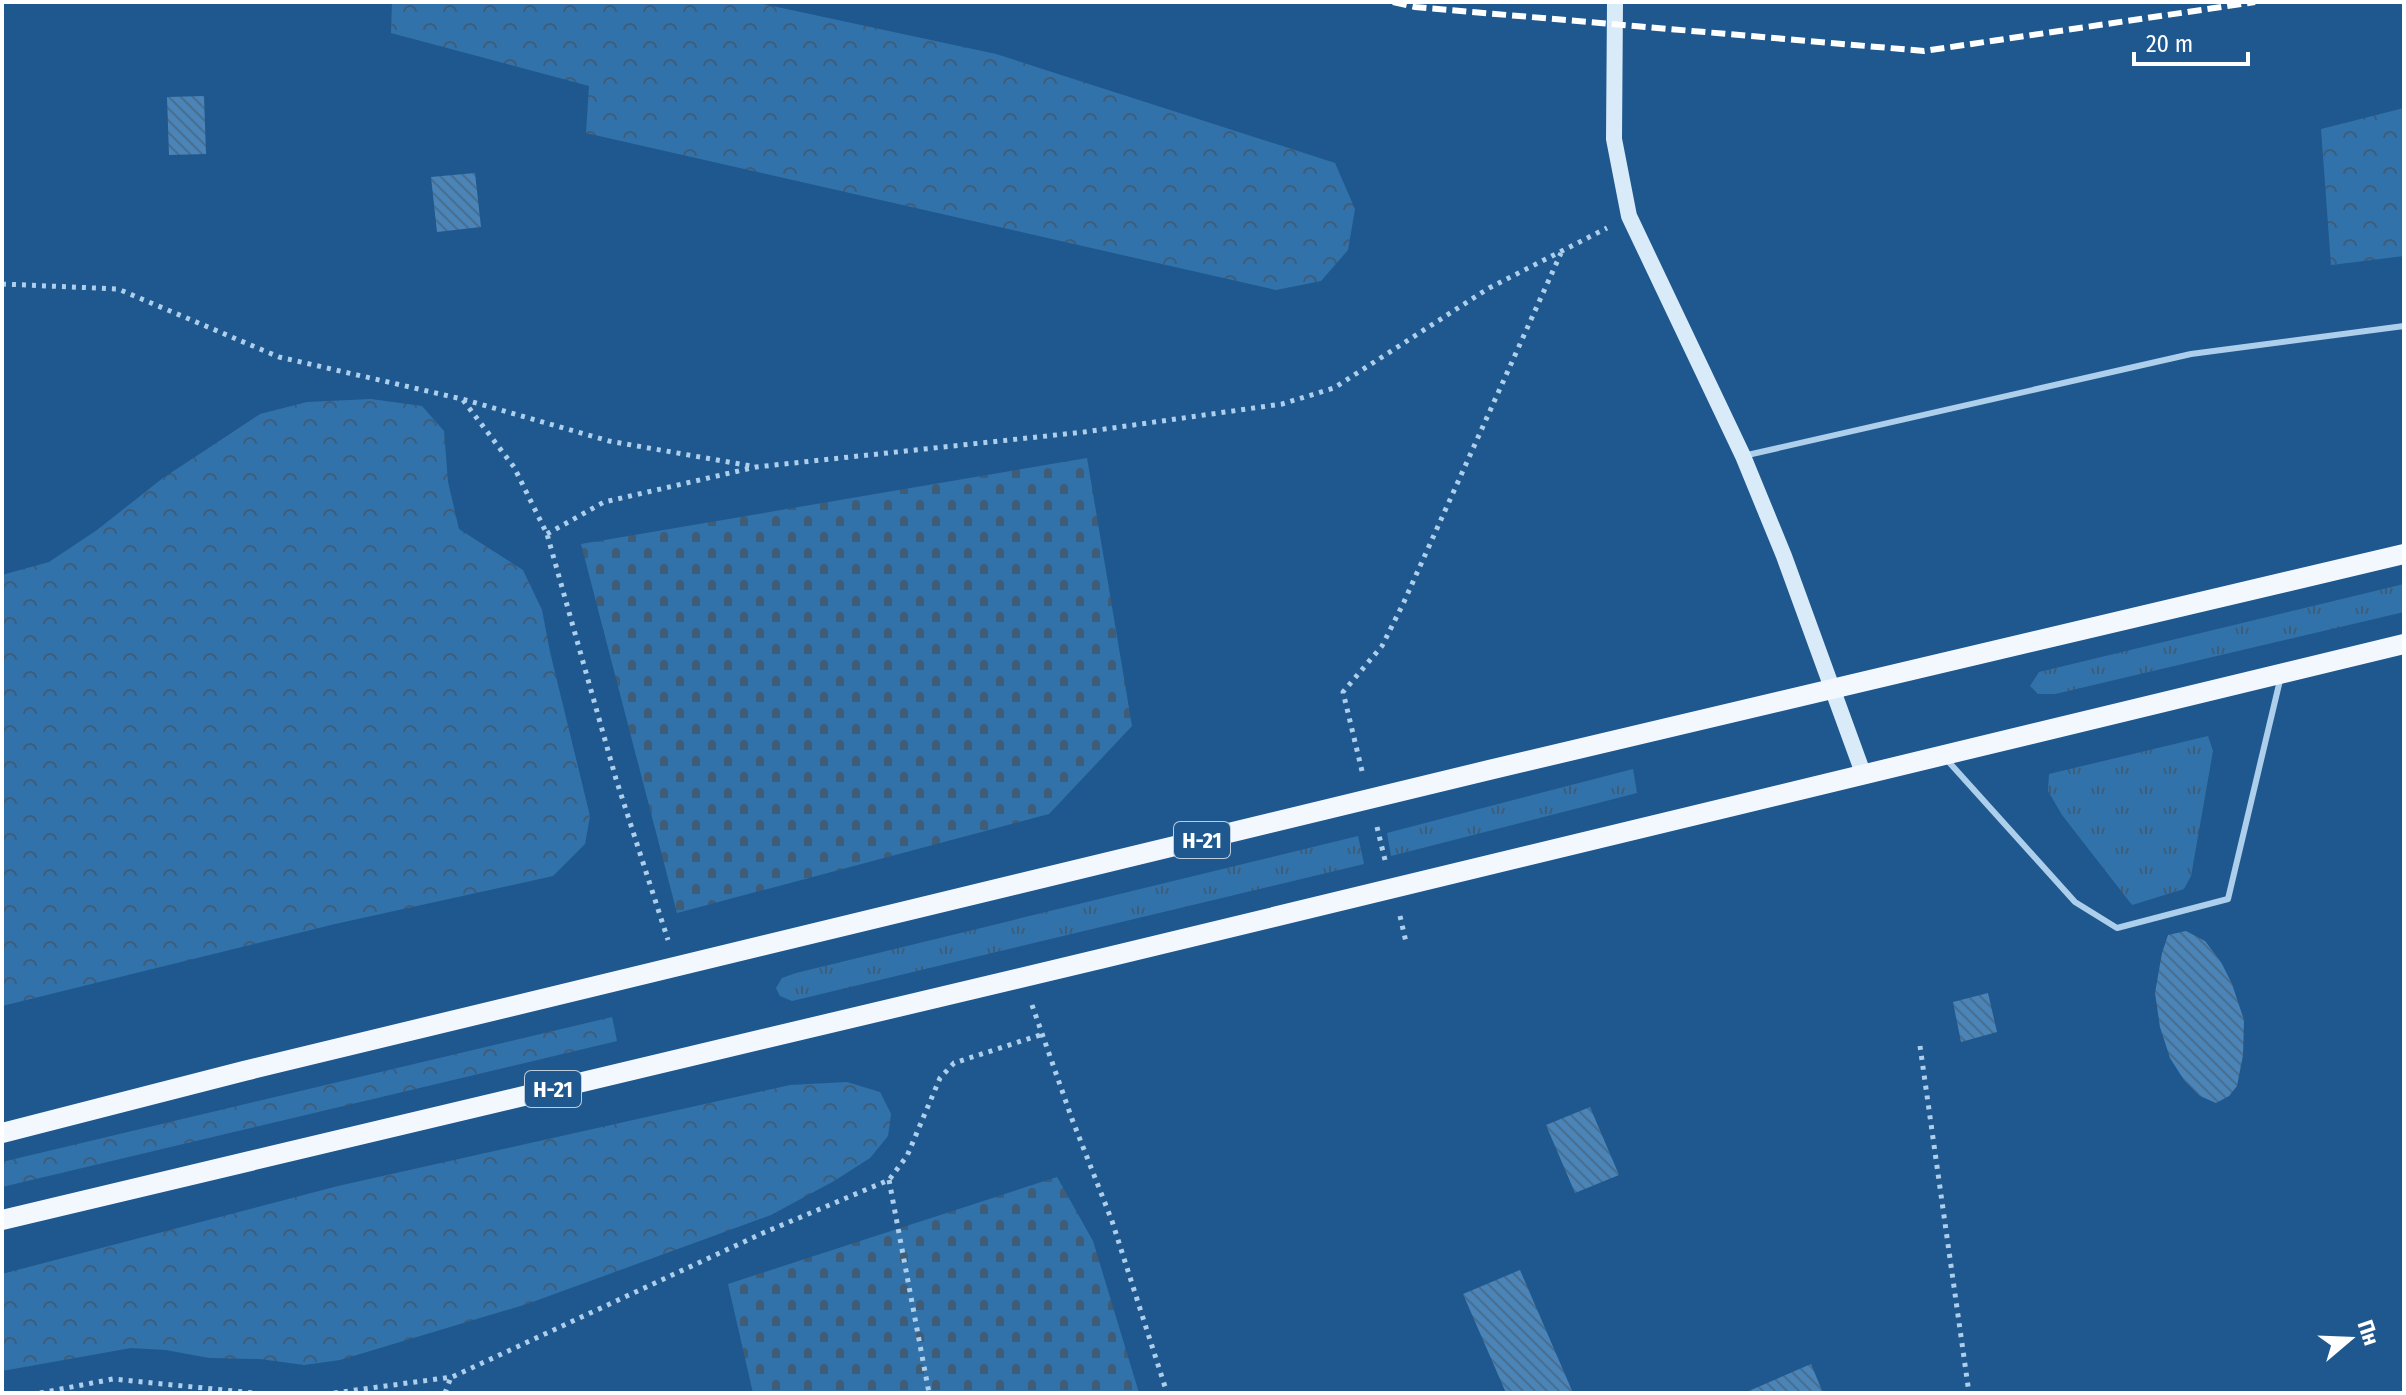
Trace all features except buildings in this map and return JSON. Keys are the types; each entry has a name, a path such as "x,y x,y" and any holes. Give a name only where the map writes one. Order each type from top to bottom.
{"main road":[{"name":"Н-21","path":"2,1133 244,1071 2404,554"},
{"name":"Н-21","path":"2,1220 2404,644"}],"street":[{"path":"1615,2 1614,139 1629,216 1743,456 1784,556 1863,773"}],"lane":[{"path":"1743,456 2191,354 2404,326"},
{"path":"1942,754 2075,902 2117,928 2228,899 2282,673"}],"path":[{"path":"547,534 604,502 756,467 1084,432 1282,404 1334,388 1489,288 1629,216"},
{"path":"1343,692 1382,646 1403,604 1561,253"},
{"path":"2,284 118,289 279,357 462,399 609,441 756,467"},
{"path":"462,399 514,467 547,534 616,779 677,967"},
{"path":"1022,977 1112,1221 1167,1393"},
{"path":"334,1393 452,1377 763,1233 889,1180 907,1156 940,1078 954,1063 1043,1034"},
{"path":"1920,1046 1969,1393"},
{"path":"889,1180 929,1393"},
{"path":"445,1393 452,1377"},
{"path":"40,1393 113,1379 254,1393"}],"green space":[{"path":"392,2 754,2 996,54 1335,163 1355,209 1348,250 1321,281 1276,290 586,133 589,86 391,33"},
{"path":"2404,108 2404,256 2331,265 2321,129"},
{"path":"371,399 422,406 444,431 448,482 459,529 523,570 542,610 590,816 585,844 553,876 335,924 2,1006 2,575 49,562 97,530 163,478 260,414 307,402"},
{"path":"1087,458 1132,726 1049,814 677,913 581,544"},
{"path":"2404,584 2404,612 2055,694 2038,694 2030,686 2039,672"},
{"path":"2208,736 2213,751 2191,876 2184,889 2132,905 2062,815 2048,791 2049,774"},
{"path":"1633,769 1637,793 1391,856 1387,833"},
{"path":"1358,836 1364,864 792,1001 780,996 776,988 782,978 796,973"},
{"path":"612,1017 617,1041 2,1187 2,1162"},
{"path":"847,1082 880,1092 891,1114 888,1136 870,1158 771,1215 527,1304 340,1360 304,1365 131,1348 2,1371 2,1274 338,1186 790,1085"},
{"path":"1057,1177 1093,1241 1139,1393 753,1393 728,1284"}],"railway":[{"path":"1393,2 1415,7 1924,51 2255,2"}]}
